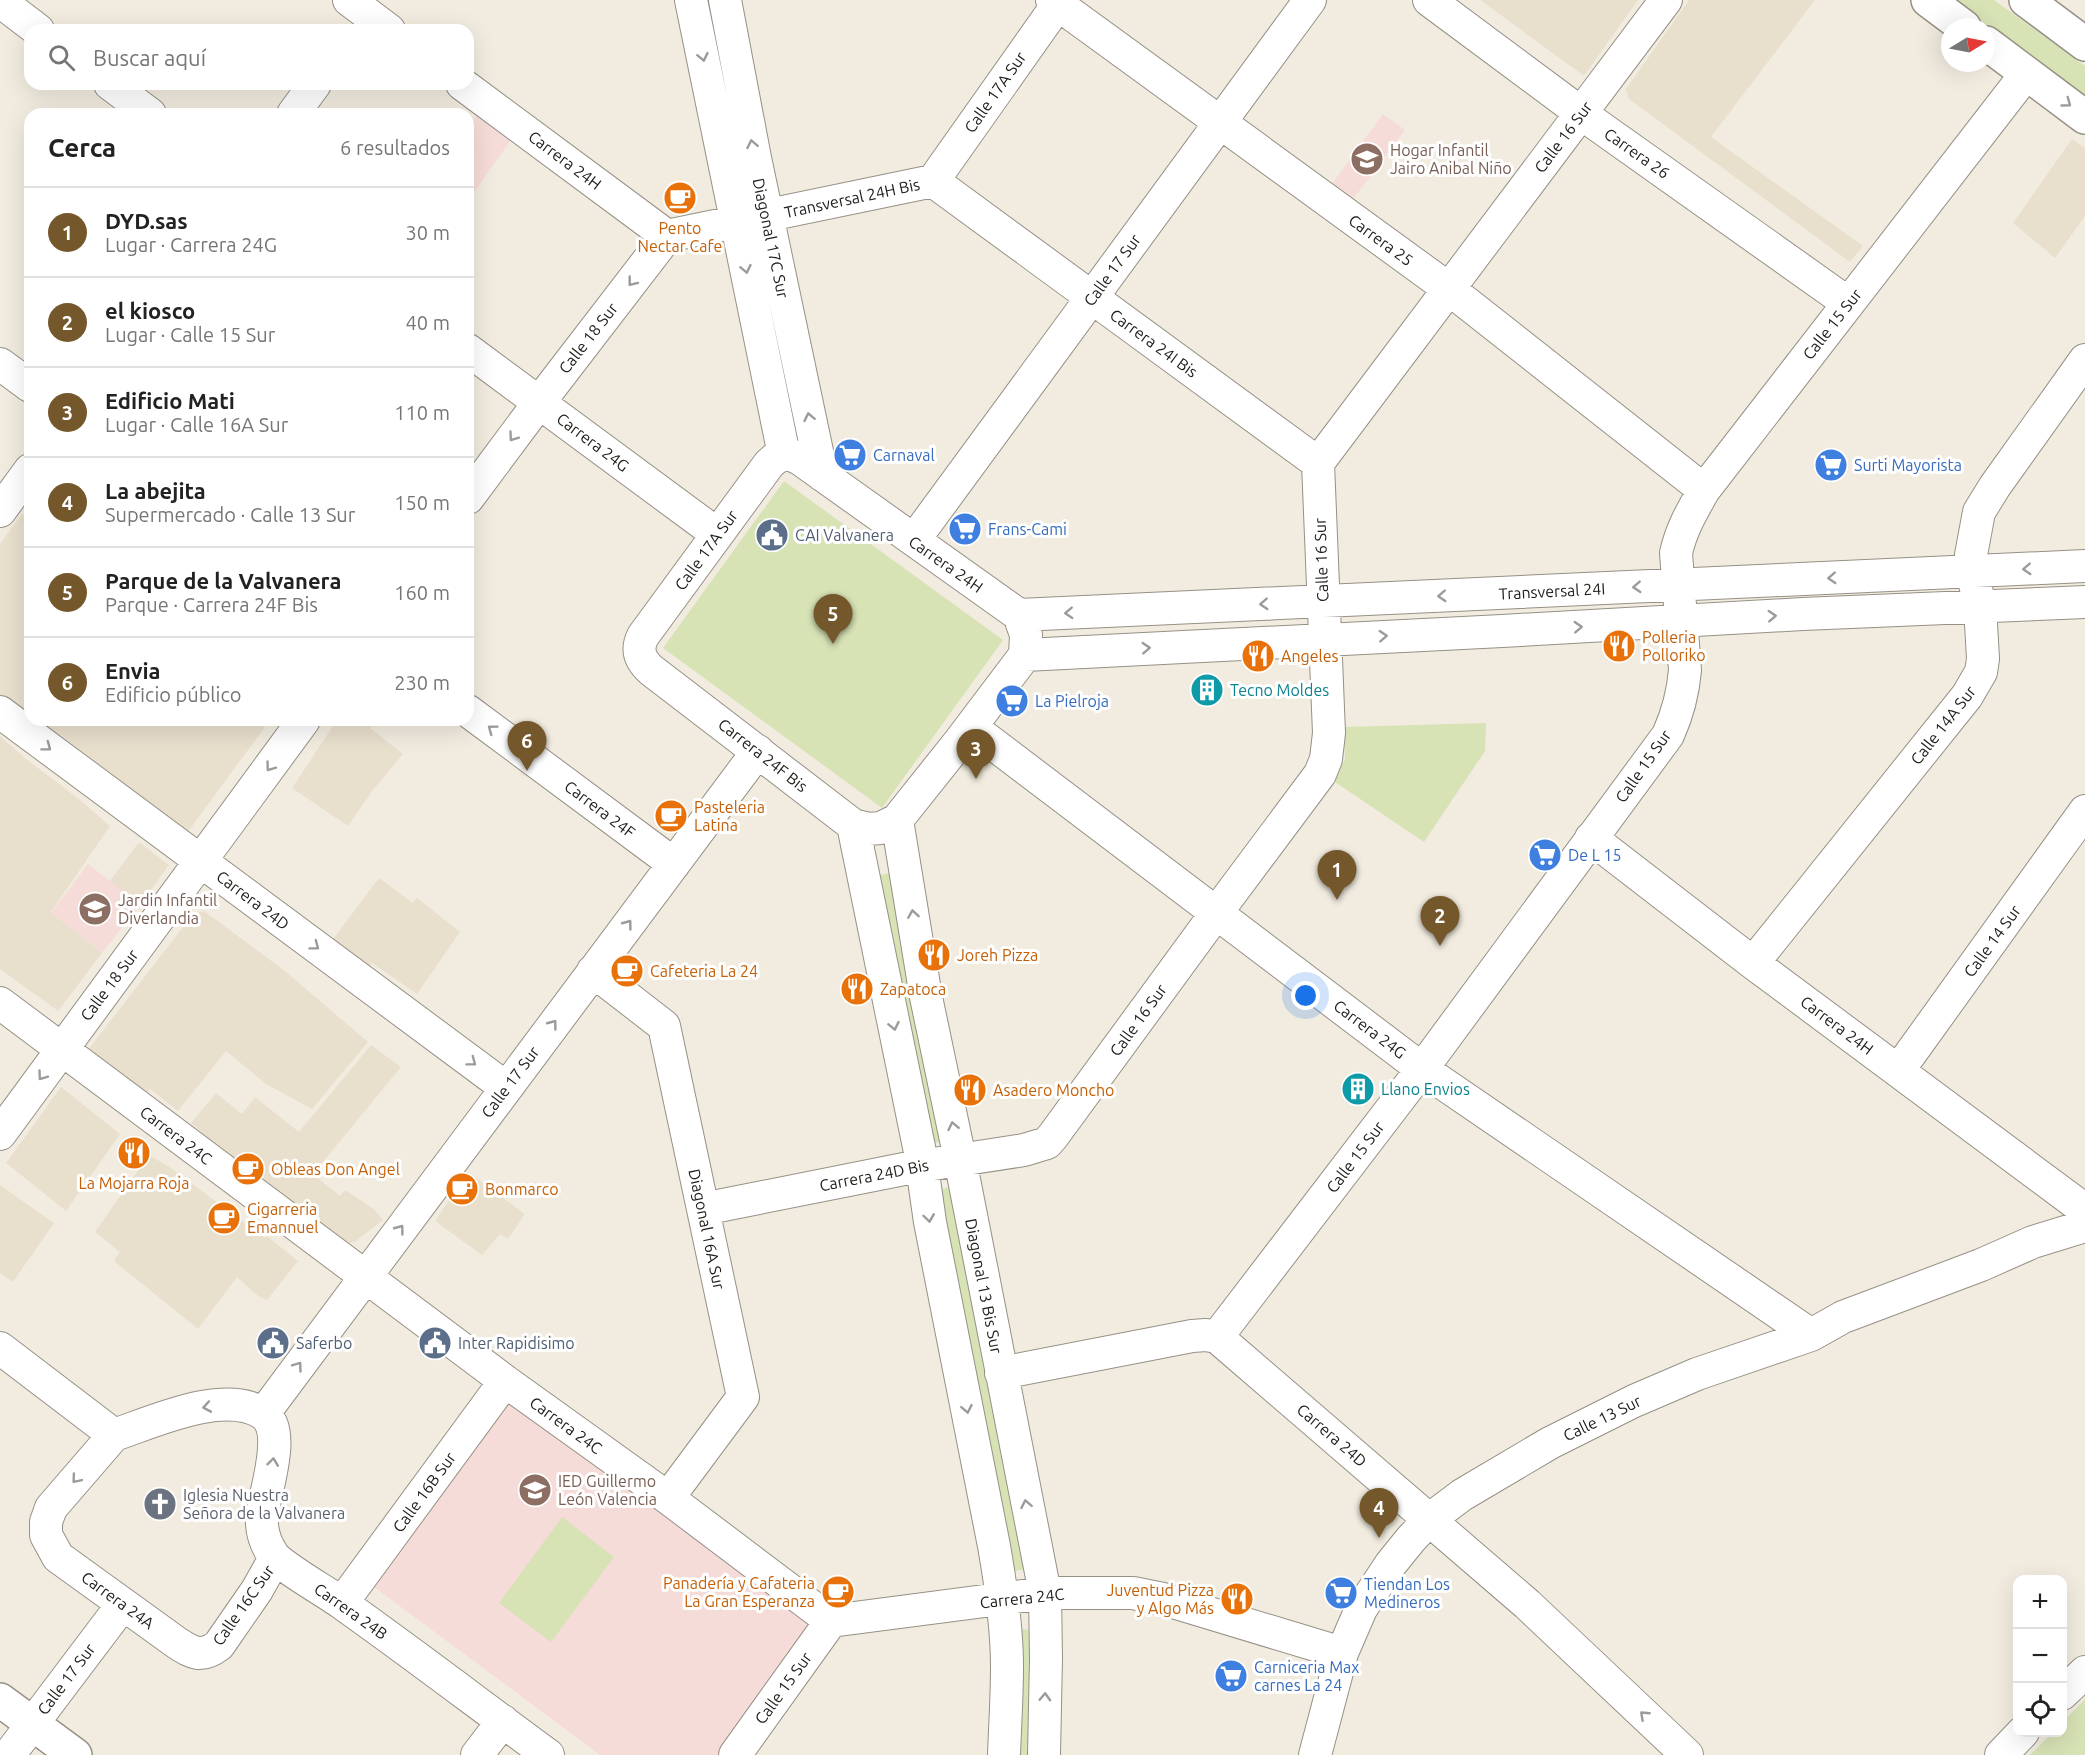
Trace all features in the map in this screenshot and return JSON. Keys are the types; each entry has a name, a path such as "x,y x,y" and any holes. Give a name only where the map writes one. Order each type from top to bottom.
{"main road":[{"path":"1928,0 1952,18"},
{"path":"2026,0 2081,34"},
{"path":"1995,51 2085,117"},
{"path":"0,1700 75,1755"}],"street":[{"name":"Diagonal 17C Sur","path":"691,0 822,475"},
{"name":"Diagonal 17C Sur","path":"725,0 784,454"},
{"name":"Calle 17 Sur","path":"914,540 1310,0"},
{"name":"Carrera 26","path":"1429,0 1581,113 1848,303"},
{"name":"Calle 16 Sur","path":"1047,1143 1320,774 1326,759 1329,733 1318,464 1666,0"},
{"path":"0,1 30,24"},
{"name":"Carrera 25","path":"1055,2 1449,289 1704,490"},
{"name":"Calle 17A Sur","path":"933,181 1055,2"},
{"name":"Calle 15 Sur","path":"1217,1337 1422,1069 1668,735 1679,712 1685,670 1676,553 1680,534 1704,490 2026,74"},
{"path":"118,90 142,108"},
{"path":"297,108 311,90"},
{"name":"Carrera 24H","path":"470,90 667,236"},
{"name":"Transversal 24H Bis","path":"752,219 933,181"},
{"name":"Carrera 24I Bis","path":"933,181 1318,464"},
{"path":"667,236 752,219"},
{"name":"Calle 18 Sur","path":"474,490 667,236"},
{"name":"Carrera 24G","path":"474,354 717,534"},
{"name":"Calle 14A Sur","path":"1753,963 1967,696 1981,672 1983,660 1980,606 1972,572 1971,555 1979,512 2085,360"},
{"path":"0,364 24,382"},
{"name":"Calle 17A Sur","path":"639,654 643,636 769,464 784,454"},
{"name":"Carrera 24H","path":"784,454 800,459 1019,615"},
{"path":"0,511 24,478"},
{"name":"Transversal 24I","path":"1019,615 2085,566"},
{"path":"1025,655 2085,602"},
{"path":"1004,1755 1007,1666 1003,1599 930,1222 922,1165 853,825 868,829 881,828 897,820 971,727 1025,655 1026,635 1019,615"},
{"name":"Carrera 24F Bis","path":"639,654 643,663 651,670 853,825"},
{"name":"Carrera 24D","path":"0,712 506,1087"},
{"name":"Carrera 24F","path":"474,715 674,864"},
{"name":"Calle 18 Sur","path":"0,1134 300,726"},
{"name":"Carrera 24G","path":"971,727 1422,1069 1811,1335"},
{"name":"Calle 17 Sur","path":"264,1413 758,752"},
{"name":"Calle 14 Sur","path":"1898,1071 2085,811"},
{"name":"Diagonal 13 Bis Sur","path":"897,820 926,997 1045,1593 1044,1755"},
{"name":"Carrera 24H","path":"1591,838 1753,963 2084,1211"},
{"name":"Diagonal 16A Sur","path":"593,971 664,1026 743,1397 668,1498"},
{"name":"Carrera 24C","path":"0,1003 505,1381 668,1498 831,1621 1045,1593 1106,1592 1163,1599 1342,1653"},
{"name":"Carrera 24D Bis","path":"703,1209 922,1165 1024,1150 1047,1143"},
{"name":"Calle 13 Sur","path":"1315,1755 1342,1653 1361,1609 1390,1565 1430,1520 1462,1495 1550,1443 1635,1401 1697,1374 1811,1335 1844,1317 1981,1265 2033,1242 2084,1211"},
{"path":"1000,1373 1192,1336 1217,1337"},
{"name":"Carrera 24D","path":"1217,1337 1527,1604 1687,1755"},
{"path":"0,1348 114,1435 192,1409 215,1405 247,1406 264,1413 273,1432 274,1445 273,1465 262,1515 262,1526 267,1546 275,1558"},
{"name":"Calle 16B Sur","path":"342,1603 505,1381"},
{"name":"Carrera 24A","path":"114,1435 51,1508 46,1522 46,1535 58,1557 177,1643"},
{"name":"Carrera 24B","path":"275,1558 342,1603 548,1755"},
{"name":"Calle 16C Sur","path":"177,1643 190,1652 201,1654 219,1645 257,1590 275,1558"},
{"name":"Calle 17 Sur","path":"9,1755 123,1604"},
{"name":"Calle 15 Sur","path":"735,1755 831,1621"},
{"path":"2067,1689 2085,1672"},
{"path":"477,1755 503,1721"},
{"path":"2001,1755 2018,1737"}],"shaded area":[{"path":"1480,0 1638,0 1584,76"},
{"path":"1689,0 1815,0 1711,137 1863,246 1850,262 1629,99 1626,89"},
{"path":"479,112 513,137 474,192 474,119"},
{"name":"Hogar Infantil Jairo Anibal Niño","path":"1383,114 1405,130 1350,203 1329,188"},
{"path":"2072,139 2085,148 2085,216 2055,258 2013,223"},
{"path":"22,514 24,516 24,712 0,695 0,544"},
{"path":"46,726 265,727 187,833 64,737"},
{"path":"333,726 372,726 370,728 403,754 373,790 348,826 292,788"},
{"path":"0,736 110,826 51,912 102,953 58,1011 0,969"},
{"path":"139,842 169,865 140,905 109,882"},
{"name":"Jardin Infantil Diverlandia","path":"88,864 140,905 102,953 51,913"},
{"path":"379,878 413,903 417,898 460,932 417,994 372,963 368,968 333,939"},
{"path":"204,911 285,971 368,1042 312,1109 266,1084 226,1051 178,1111 150,1089 142,1099 85,1054 193,914"},
{"path":"371,1045 401,1067 313,1174 340,1196 345,1190 374,1209 383,1220 355,1242 345,1244 232,1159 191,1123 216,1093 242,1114 255,1097 299,1132"},
{"path":"61,1087 120,1134 66,1211 6,1163"},
{"path":"149,1155 168,1166 265,1238 267,1236 298,1261 267,1300 258,1296 237,1277 198,1329 114,1261 120,1252 95,1232"},
{"path":"468,1172 525,1214 508,1239 500,1234 482,1255 435,1221"},
{"path":"0,1185 54,1223 13,1282 0,1273"},
{"name":"IED Guillermo León Valencia","path":"505,1397 815,1623 719,1755 600,1755 370,1584"}],"green space":[{"path":"1952,0 1994,0 2085,66 2085,100 1995,32 1995,18 1976,18"},
{"path":"784,481 1003,640 882,808 663,648"},
{"path":"1486,723 1485,751 1424,842 1332,780 1345,760 1344,727"},
{"path":"892,873 944,1141 927,1145 875,876"},
{"path":"956,1186 1030,1568 1011,1572 937,1190"},
{"path":"562,1517 614,1557 551,1642 499,1603"},
{"path":"1016,1629 1034,1630 1033,1755 1015,1755"},
{"path":"2085,1699 2085,1755 2030,1755 2048,1737 2067,1737 2067,1718"}],"place":[{"name":"Hogar Infantil Jairo Anibal Niño","path":"1367,159"},
{"name":"Pento Nectar Cafe","path":"680,198"},
{"name":"Carnaval","path":"850,455"},
{"name":"Surti Mayorista","path":"1831,465"},
{"name":"Frans-Cami","path":"965,529"},
{"name":"CAI Valvanera","path":"772,535"},
{"name":"Parque de la Valvanera","path":"833,644"},
{"name":"Polleria Polloriko","path":"1619,646"},
{"name":"Angeles","path":"1258,656"},
{"name":"Tecno Moldes","path":"1207,690"},
{"name":"La Pielroja","path":"1012,701"},
{"name":"Envia","path":"527,771"},
{"name":"Edificio Mati","path":"976,779"},
{"name":"Pasteleria Latina","path":"671,816"},
{"name":"De L 15","path":"1545,855"},
{"name":"DYD.sas","path":"1337,900"},
{"name":"Jardin Infantil Diverlandia","path":"95,909"},
{"name":"el kiosco","path":"1440,946"},
{"name":"Joreh Pizza","path":"934,955"},
{"name":"Cafeteria La 24","path":"627,971"},
{"name":"Zapatoca","path":"857,989"},
{"name":"Llano Envios","path":"1358,1089"},
{"name":"Asadero Moncho","path":"970,1090"},
{"name":"La Mojarra Roja","path":"134,1153"},
{"name":"Obleas Don Angel","path":"248,1169"},
{"name":"Bonmarco","path":"462,1189"},
{"name":"Cigarreria Emannuel","path":"224,1218"},
{"name":"Saferbo","path":"273,1343"},
{"name":"Inter Rapidisimo","path":"435,1343"},
{"name":"IED Guillermo León Valencia","path":"535,1490"},
{"name":"Iglesia Nuestra Señora de la Valvanera","path":"160,1504"},
{"name":"La abejita","path":"1379,1538"},
{"name":"Panadería y Cafateria La Gran Esperanza","path":"838,1592"},
{"name":"Tiendan Los Medineros","path":"1341,1593"},
{"name":"Juventud Pizza y Algo Más","path":"1237,1599"},
{"name":"Carniceria Max carnes La 24","path":"1231,1676"}]}
